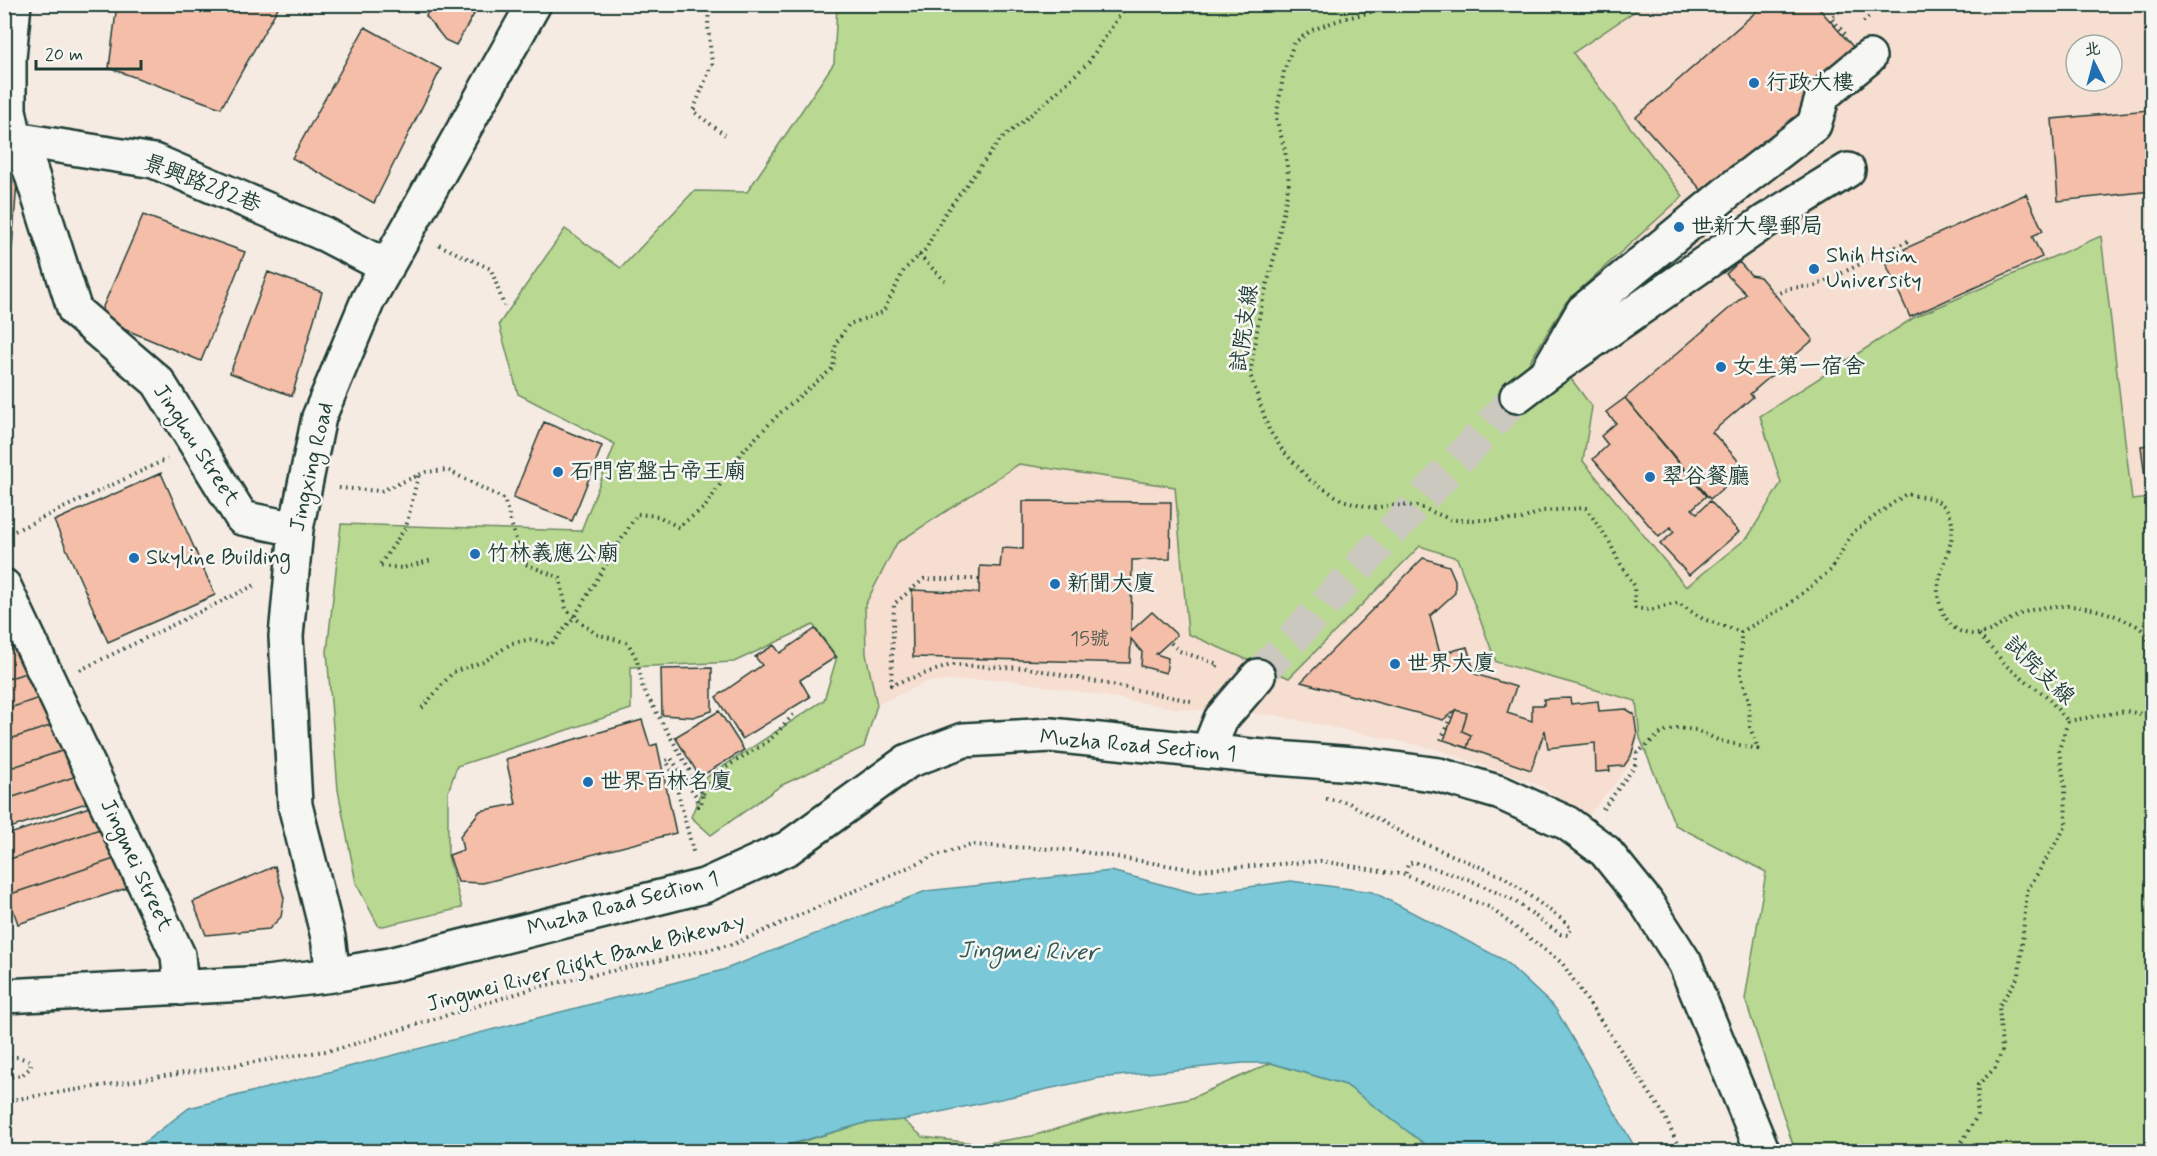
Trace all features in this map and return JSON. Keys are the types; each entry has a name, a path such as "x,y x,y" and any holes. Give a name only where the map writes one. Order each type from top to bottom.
{"street":[{"name":"Jinghou Street","path":"14,4 9,58 10,140 30,169 75,311 158,382 242,518 296,529"},
{"name":"Jingxing Road","path":"333,975 328,936 295,805 286,636 296,529 319,417 368,300 534,4"},
{"path":"1546,373 1583,310 1814,125 1823,95 1850,70 1857,40"},
{"name":"景興路282巷","path":"10,140 154,161 324,234 387,267"},
{"path":"1516,396 1764,222 1848,170"},
{"name":"Jingmei Street","path":"4,586 178,955 181,988"},
{"path":"1208,751 1221,719 1258,676"},
{"name":"Muzha Road Section 1","path":"181,988 266,983 389,965 704,886 788,848 908,761 964,740 1051,735 1366,765 1439,775 1501,793 1567,823 1605,851 1646,902 1685,963 1763,1152"},
{"path":"4,996 181,988"}],"path":[{"path":"709,4 708,26 712,64 693,111 725,135"},
{"path":"422,708 453,672 485,661 512,644 532,639 551,645 574,617 637,514 658,516 678,527 705,507 742,452 780,413 832,368 836,343 849,324 883,312 904,270 926,249 943,216 1000,140 1044,104 1096,56 1126,4"},
{"name":"試院支線","path":"1387,4 1375,11 1312,30 1294,43 1284,71 1276,118 1285,150 1289,183 1276,250 1260,312 1250,374 1269,430 1284,452 1310,480 1342,500 1373,508 1418,506 1452,520 1520,520 1542,511 1586,508 1609,540 1618,560 1634,585 1635,608 1650,610 1678,603 1703,619 1741,633 1788,605 1831,570 1853,532 1906,494 1932,499 1943,507 1951,520 1953,539 1938,582 1939,604 1948,622 1962,633 1978,635 2025,612 2049,607 2086,607 2121,618 2140,628 2148,641 2152,663"},
{"path":"1847,4 1831,18 1857,40 1872,15"},
{"path":"1774,294 1790,288 1815,286 1910,240"},
{"path":"435,244 490,269 504,306"},
{"path":"919,255 945,281"},
{"path":"4,536 167,459 174,468"},
{"path":"338,488 381,491 426,472 447,470 504,499 523,563 560,578 566,609 596,634 628,643 637,660 643,689 703,794"},
{"path":"418,476 406,527 379,566 403,568 432,560"},
{"path":"979,579 924,579 894,604 891,685 951,665 1028,668 1191,701"},
{"path":"50,684 260,583"},
{"path":"1599,814 1635,766 1637,753 1664,731 1678,728 1696,729 1720,741 1758,749 1750,727 1749,700 1741,675 1741,633"},
{"name":"試院支線","path":"1978,635 2008,667 2046,696 2067,721 2126,711 2152,716"},
{"path":"1172,643 1179,651 1218,664 1215,673"},
{"path":"1190,709 1191,701 1198,695"},
{"path":"694,857 672,773 666,760 671,758 696,795 698,806 701,806 703,794 711,780 731,763 769,741 794,714"},
{"path":"1439,744 1451,716"},
{"path":"1956,1152 1977,1116 1978,1085 1995,1068 2002,1051 1999,1006 2019,975 2027,891 2066,826 2065,787 2059,750 2067,721"},
{"path":"1325,799 1347,802 1411,838 1504,877 1567,923 1571,933 1560,934 1514,900 1470,880 1414,862 1408,864 1405,875"},
{"name":"Jingmei River Right Bank Bikeway","path":"4,1101 338,1049 538,987 734,944 934,856 972,845 1071,850 1197,870 1321,861 1405,875 1489,908 1562,963 1663,1113 1681,1152"},
{"path":"4,1057 19,1057 30,1061 31,1066 22,1075 4,1078"}],"shaded area":[{"name":"Shih Hsin University","path":"1644,5 2152,5 2152,498 2132,500 2101,236 1781,483 1748,537 1686,587 1583,461 1592,407 1517,383 1566,302 1683,196 1573,53"},
{"path":"1018,464 1175,487 1188,635 1289,677 1420,546 1457,558 1497,662 1636,701 1640,738 1632,763 1587,817 1539,785 1436,749 1273,715 1179,709 1004,679 926,682 877,705 866,654 865,605 897,543"}],"green space":[{"path":"837,5 1644,5 1573,53 1683,196 1566,302 1517,383 1569,376 1592,407 1583,461 1686,587 1748,537 1781,483 1760,416 1915,317 2101,236 2132,500 2152,498 2152,1151 1795,1151 1745,999 1766,872 1675,825 1640,738 1636,701 1496,662 1457,558 1420,546 1289,678 1188,634 1175,487 1019,464 897,543 865,605 866,654 877,705 864,747 782,785 711,835 691,817 707,777 824,700 837,657 813,625 734,662 631,667 631,709 457,766 448,792 448,856 462,908 379,927 356,883 338,790 327,652 341,524 581,531 615,444 518,394 499,324 565,229 621,268 694,191 747,192 834,63"},
{"path":"1271,1063 1346,1085 1434,1151 767,1152 865,1123 903,1120 923,1137 981,1144 1032,1136 1107,1114 1189,1099"}],"water":[{"name":"Jingmei River","path":"1111,871 1198,894 1291,881 1373,892 1504,960 1555,1008 1637,1151 1434,1151 1346,1085 1271,1063 1243,1063 1099,1078 903,1120 865,1123 767,1151 133,1151 189,1108 723,970 926,891"}],"building":[{"path":"117,4 280,4 221,108 109,68"},
{"path":"428,4 480,4 456,45 445,40 426,16 430,5"},
{"name":"行政大樓","path":"1765,4 1815,4 1862,57 1808,116 1763,155 1757,148 1705,194 1636,117"},
{"path":"365,27 441,69 374,203 292,158"},
{"path":"2149,110 2152,125 2152,191 2058,201 2052,119"},
{"path":"17,182 12,248 4,252 4,183"},
{"path":"2026,194 2043,231 2032,236 2042,257 1910,317 1886,264 1907,255 1904,249"},
{"path":"143,215 245,252 201,361 98,318"},
{"path":"2146,260 2152,260 2152,392 2151,392"},
{"name":"女生第一宿舍","path":"1739,262 1751,275 1760,277 1813,340 1750,394 1753,397 1712,432 1746,469 1710,499 1625,398 1746,294 1726,274"},
{"path":"268,272 322,292 292,396 230,373"},
{"name":"翠谷餐廳","path":"1625,398 1706,496 1692,509 1697,513 1710,501 1739,532 1689,575 1660,544 1674,532 1671,527 1659,537 1593,459 1608,445 1601,436 1616,423 1606,412"},
{"name":"石門宮盤古帝王廟","path":"544,422 602,446 572,521 513,498"},
{"path":"2152,445 2152,477 2145,478 2141,446"},
{"name":"Skyline Building","path":"161,473 215,595 108,642 54,521"},
{"name":"新聞大廈","path":"1023,501 1171,502 1170,559 1132,560 1131,631 1152,612 1177,635 1156,654 1168,658 1166,673 1141,666 1142,652 1131,639 1130,663 913,657 912,590 979,593 980,566 1000,567 1002,548 1023,549"},
{"name":"世界大廈","path":"1423,558 1449,566 1455,580 1455,593 1430,616 1440,654 1467,647 1475,674 1516,687 1507,713 1532,721 1532,705 1544,705 1544,699 1570,698 1571,704 1598,701 1599,711 1626,709 1634,714 1637,735 1631,756 1624,766 1609,767 1610,771 1596,772 1595,743 1548,748 1545,730 1531,770 1444,740 1455,710 1443,720 1301,682"},
{"path":"4,621 27,642 4,650"},
{"path":"815,629 836,657 800,680 810,697 742,739 716,697 762,665 755,657 774,645 780,653"},
{"path":"27,642 38,669 4,680 4,650"},
{"path":"712,668 712,711 693,717 662,715 661,669"},
{"path":"38,669 48,695 4,710 4,680"},
{"path":"48,695 62,722 4,741 4,710"},
{"path":"1455,710 1467,713 1462,731 1471,735 1467,748 1444,740"},
{"path":"719,711 744,750 700,777 675,737"},
{"name":"世界百林名廈","path":"642,720 650,746 657,744 676,833 483,883 458,882 449,855 463,850 460,836 480,811 516,804 506,759"},
{"path":"62,722 74,747 4,770 4,741"},
{"path":"74,747 86,773 4,800 4,770"},
{"path":"86,773 98,799 4,830 4,800"},
{"path":"104,802 112,825 4,861 4,836"},
{"path":"112,825 123,856 8,895 4,884 4,861"},
{"path":"123,856 133,886 18,924 8,895"},
{"path":"275,866 284,898 281,917 269,929 206,935 193,902"}],"tunnel":[{"path":"1258,676 1517,396"}],"place":[{"name":"行政大樓","path":"1754,83"},
{"name":"世新大學郵局","path":"1679,227"},
{"name":"Shih Hsin University","path":"1814,269"},
{"name":"女生第一宿舍","path":"1721,367"},
{"name":"石門宮盤古帝王廟","path":"558,472"},
{"name":"翠谷餐廳","path":"1650,477"},
{"name":"竹林義應公廟","path":"475,554"},
{"name":"Skyline Building","path":"134,558"},
{"name":"新聞大廈","path":"1055,584"},
{"name":"世界大廈","path":"1395,664"},
{"name":"世界百林名廈","path":"588,782"}]}
